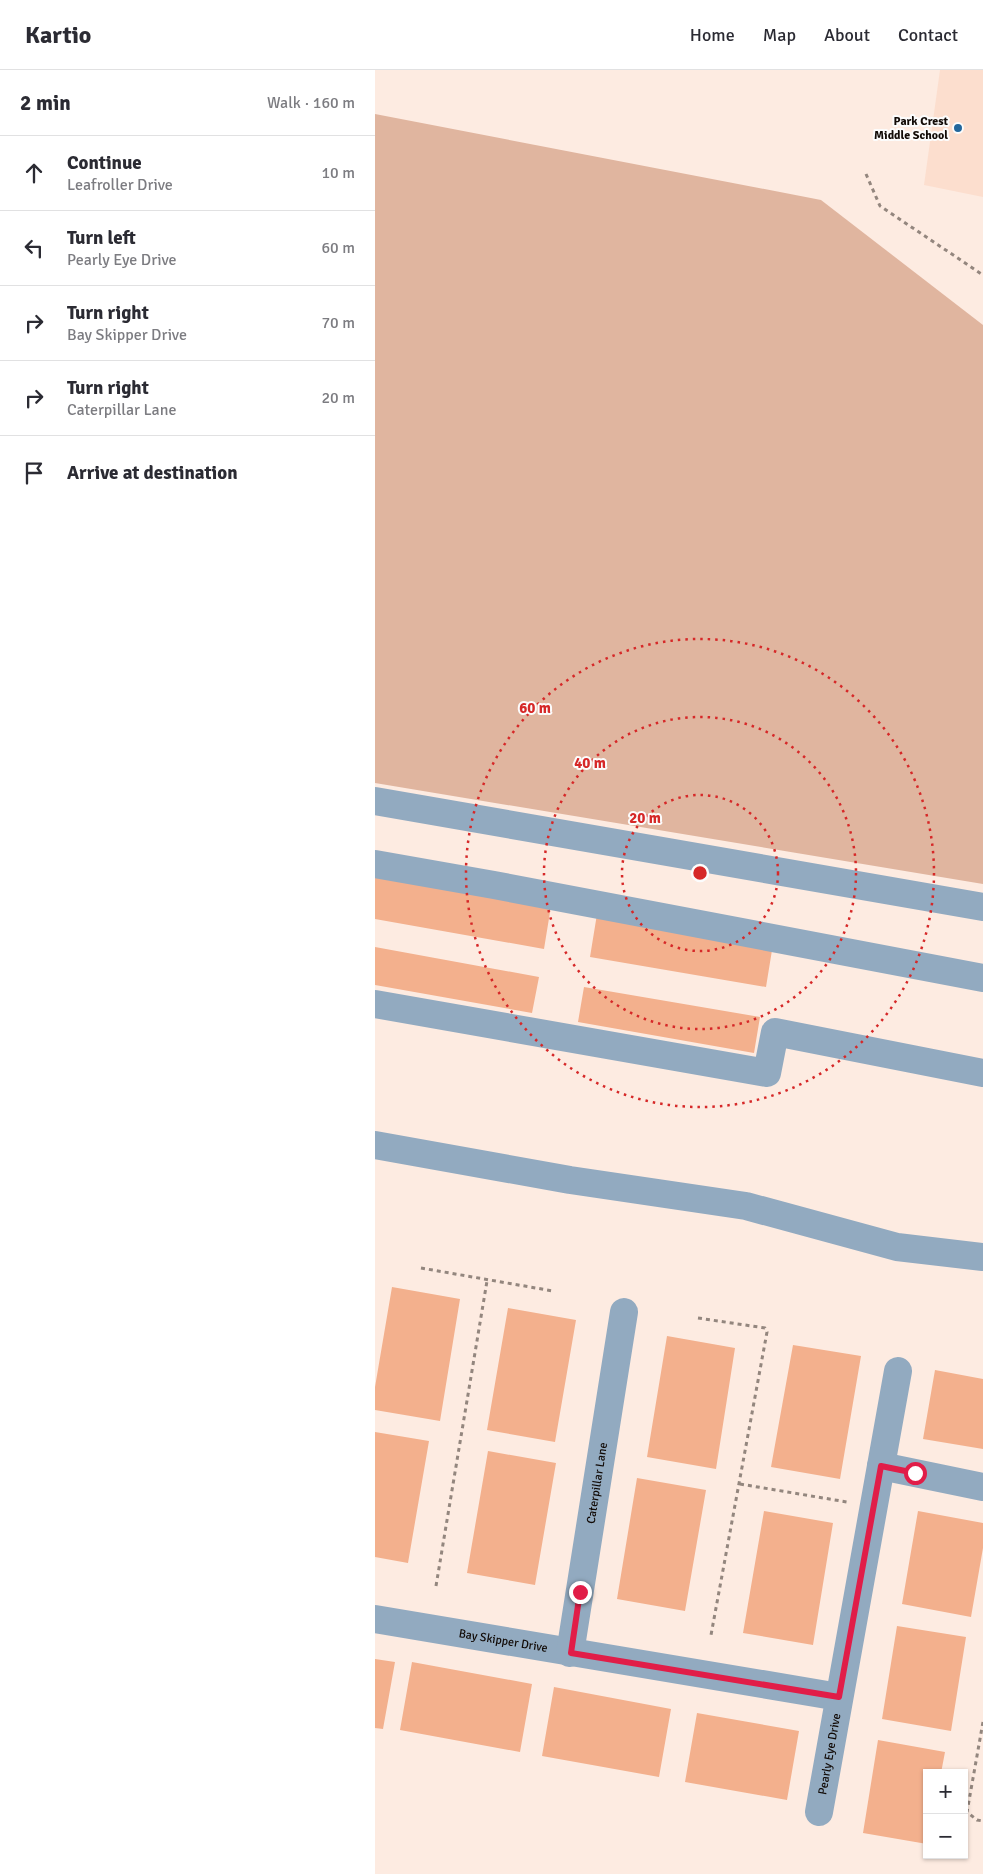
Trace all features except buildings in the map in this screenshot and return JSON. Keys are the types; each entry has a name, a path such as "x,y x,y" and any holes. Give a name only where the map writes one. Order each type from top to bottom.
{"street":[{"path":"375,801 983,907"},
{"path":"375,864 503,886 983,978"},
{"path":"375,1004 767,1073 775,1032 983,1073"},
{"path":"375,1145 570,1180 746,1206 897,1247 983,1257"},
{"name":"Caterpillar Lane","path":"571,1653 624,1312"},
{"name":"Pearly Eye Drive","path":"819,1812 898,1371"},
{"path":"881,1466 983,1487"},
{"name":"Bay Skipper Drive","path":"375,1619 839,1697"}],"path":[{"path":"866,174 879,206 983,275"},
{"path":"421,1268 553,1291"},
{"path":"436,1586 487,1281"},
{"path":"698,1318 765,1328 767,1332 711,1635"},
{"path":"739,1484 851,1503"},
{"path":"983,1722 967,1812 977,1820 983,1821"}],"shaded area":[{"name":"Park Crest Middle School","path":"940,70 983,70 983,197 924,185"},
{"path":"375,114 821,200 983,325 983,884 375,783"}],"place":[{"name":"Park Crest Middle School","path":"958,128"}],"route":[{"path":"580,1592 571,1653 839,1697 881,1466 915,1473"}]}
